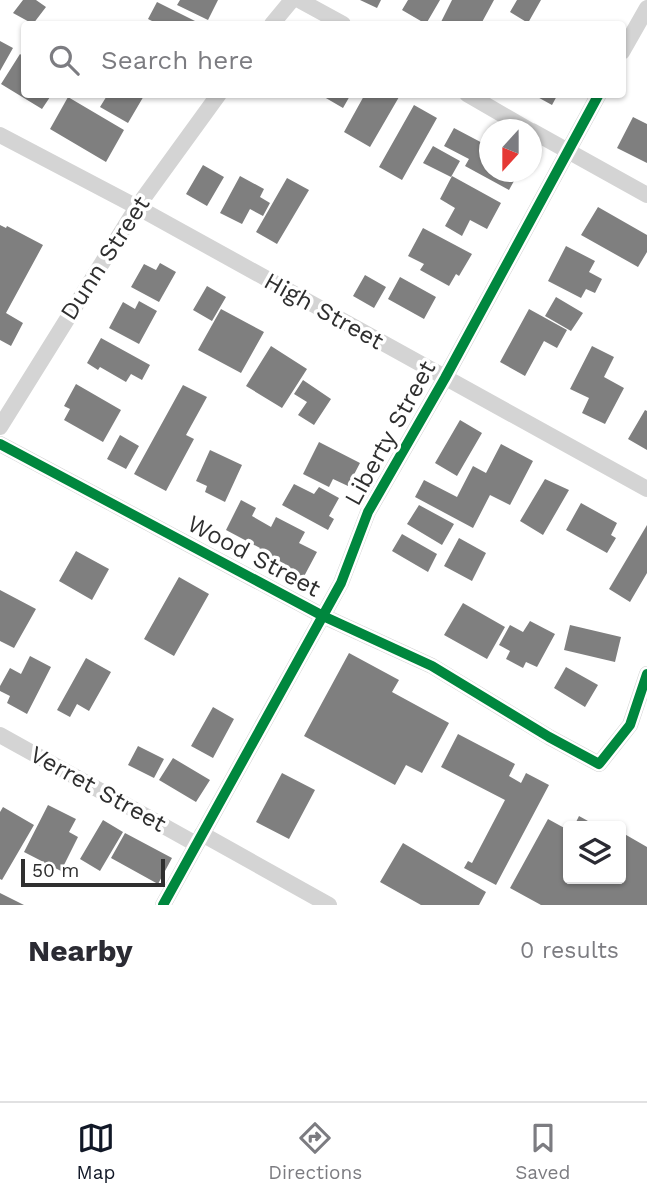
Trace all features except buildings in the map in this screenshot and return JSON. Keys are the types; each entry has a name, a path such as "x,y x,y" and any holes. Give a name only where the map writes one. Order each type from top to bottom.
{"street":[{"path":"274,21 292,0"},
{"path":"299,0 338,21"},
{"path":"626,45 647,8"},
{"name":"Dunn Street","path":"0,427 137,207 216,98"},
{"path":"474,98 511,119"},
{"name":"Liberty Street","path":"163,905 323,616 351,559 368,512 445,379 597,98"},
{"name":"High Street","path":"0,135 137,207 647,489"},
{"path":"542,137 647,195"},
{"name":"Wood Street","path":"0,444 323,616 432,666 599,764 630,725 647,674"},
{"name":"Verret Street","path":"0,735 329,905"}],"cycle path":[{"path":"163,905 341,583 368,512 445,378 597,98"},
{"path":"0,444 323,616 432,666 599,764 630,725 647,674"}]}
